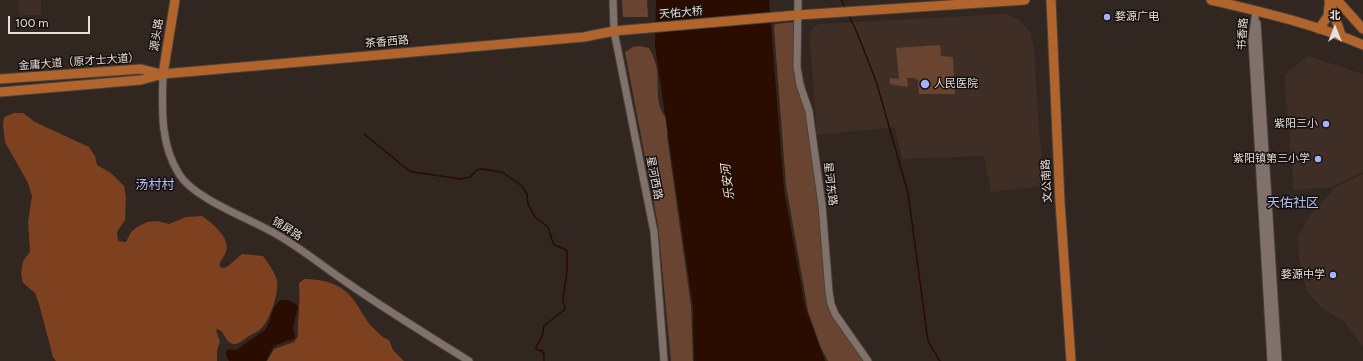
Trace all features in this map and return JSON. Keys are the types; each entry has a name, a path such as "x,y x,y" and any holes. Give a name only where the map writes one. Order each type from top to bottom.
{"main road":[{"name":"源头路","path":"163,74 175,0"},
{"name":"天佑大桥","path":"614,31 798,15 1025,0"},
{"name":"文公南路","path":"1051,0 1060,202 1071,361"},
{"path":"1211,0 1319,28 1341,35 1363,45"},
{"path":"1319,28 1328,16 1328,0"},
{"path":"1328,0 1341,35"},
{"path":"1336,0 1341,35"},
{"path":"1336,0 1363,30"},
{"name":"茶香西路","path":"163,74 584,37 614,31"},
{"name":"金庸大道（原才士大道）","path":"0,80 141,69 163,74"},
{"name":"金庸大道（原才士大道）","path":"0,92 141,80 163,74"}],"street":[{"name":"星河西路","path":"613,0 614,31 654,232 664,361"},
{"name":"星河东路","path":"798,0 797,67 800,85 809,111 822,205 828,292 835,314 868,361"},
{"name":"书香路","path":"1256,11 1252,40 1271,361"},
{"name":"书香路","path":"1256,11 1278,361"},
{"name":"锦屏路","path":"163,74 162,106 169,156 180,176 189,185 222,206 277,234 350,285 469,361"}],"shaded area":[{"path":"18,0 41,0 41,15 19,15"},
{"path":"622,0 647,0 648,17 623,17"},
{"name":"人民医院","path":"1005,14 1019,19 1031,33 1034,52 1044,186 991,192 984,156 902,159 895,127 817,135 810,41 811,31 815,26 819,24"},
{"path":"795,22 796,40 812,122 829,305 866,361 828,361 821,348 808,311 786,185 774,28 775,24"},
{"path":"940,45 941,56 953,57 955,94 919,94 918,80 915,78 907,78 908,87 890,84 890,78 899,79 896,48"},
{"path":"640,46 649,48 654,58 657,69 659,103 661,110 669,120 667,136 691,306 693,361 671,361 658,225 625,52 633,47"},
{"name":"紫阳三小","path":"1308,56 1363,74 1363,172 1331,187 1294,190 1284,75"},
{"path":"14,113 23,113 35,122 89,147 95,156 97,165 111,173 124,186 126,198 125,220 117,232 118,241 126,242 131,232 147,222 158,221 169,224 186,217 202,216 220,231 226,241 226,252 221,261 220,267 224,268 228,266 242,254 263,256 275,274 277,286 276,297 272,310 263,327 237,344 230,343 220,330 216,330 220,342 217,350 217,361 56,361 53,357 35,293 23,283 21,273 23,261 30,252 28,222 32,196 28,183 5,142 3,126 4,117"},
{"name":"婺源中学","path":"1363,174 1363,346 1343,321 1322,308 1307,291 1299,259 1298,236 1310,215 1336,187"},
{"path":"304,279 324,281 343,289 353,299 372,327 389,340 393,350 404,361 267,361 274,349 294,342 298,336 299,283"}],"water":[{"name":"乐安河","path":"656,0 769,0 784,190 805,307 825,361 694,361 693,307 655,46"},
{"path":"281,300 293,302 298,307 293,328 295,338 274,346 266,361 229,361 226,355 227,350 236,350 265,330 275,306"}],"waterway":[{"path":"841,0 846,9"},
{"path":"849,16 876,81 908,193 928,341 940,361"},
{"path":"364,134 408,170 413,172 461,179 470,177 477,170 482,169 502,172 522,186 527,194 528,204 535,217 548,227 553,243 567,252 563,299 565,309 544,326 542,337 536,349 542,351 544,354 544,361"}],"place":[{"name":"婺源广电","path":"1107,17"},
{"name":"人民医院","path":"925,84"},
{"name":"紫阳三小","path":"1326,124"},
{"name":"紫阳镇第三小学","path":"1318,159"},
{"name":"婺源中学","path":"1333,275"}],"district":[{"name":"汤村村","path":"155,185"},
{"name":"天佑社区","path":"1293,203"}]}
